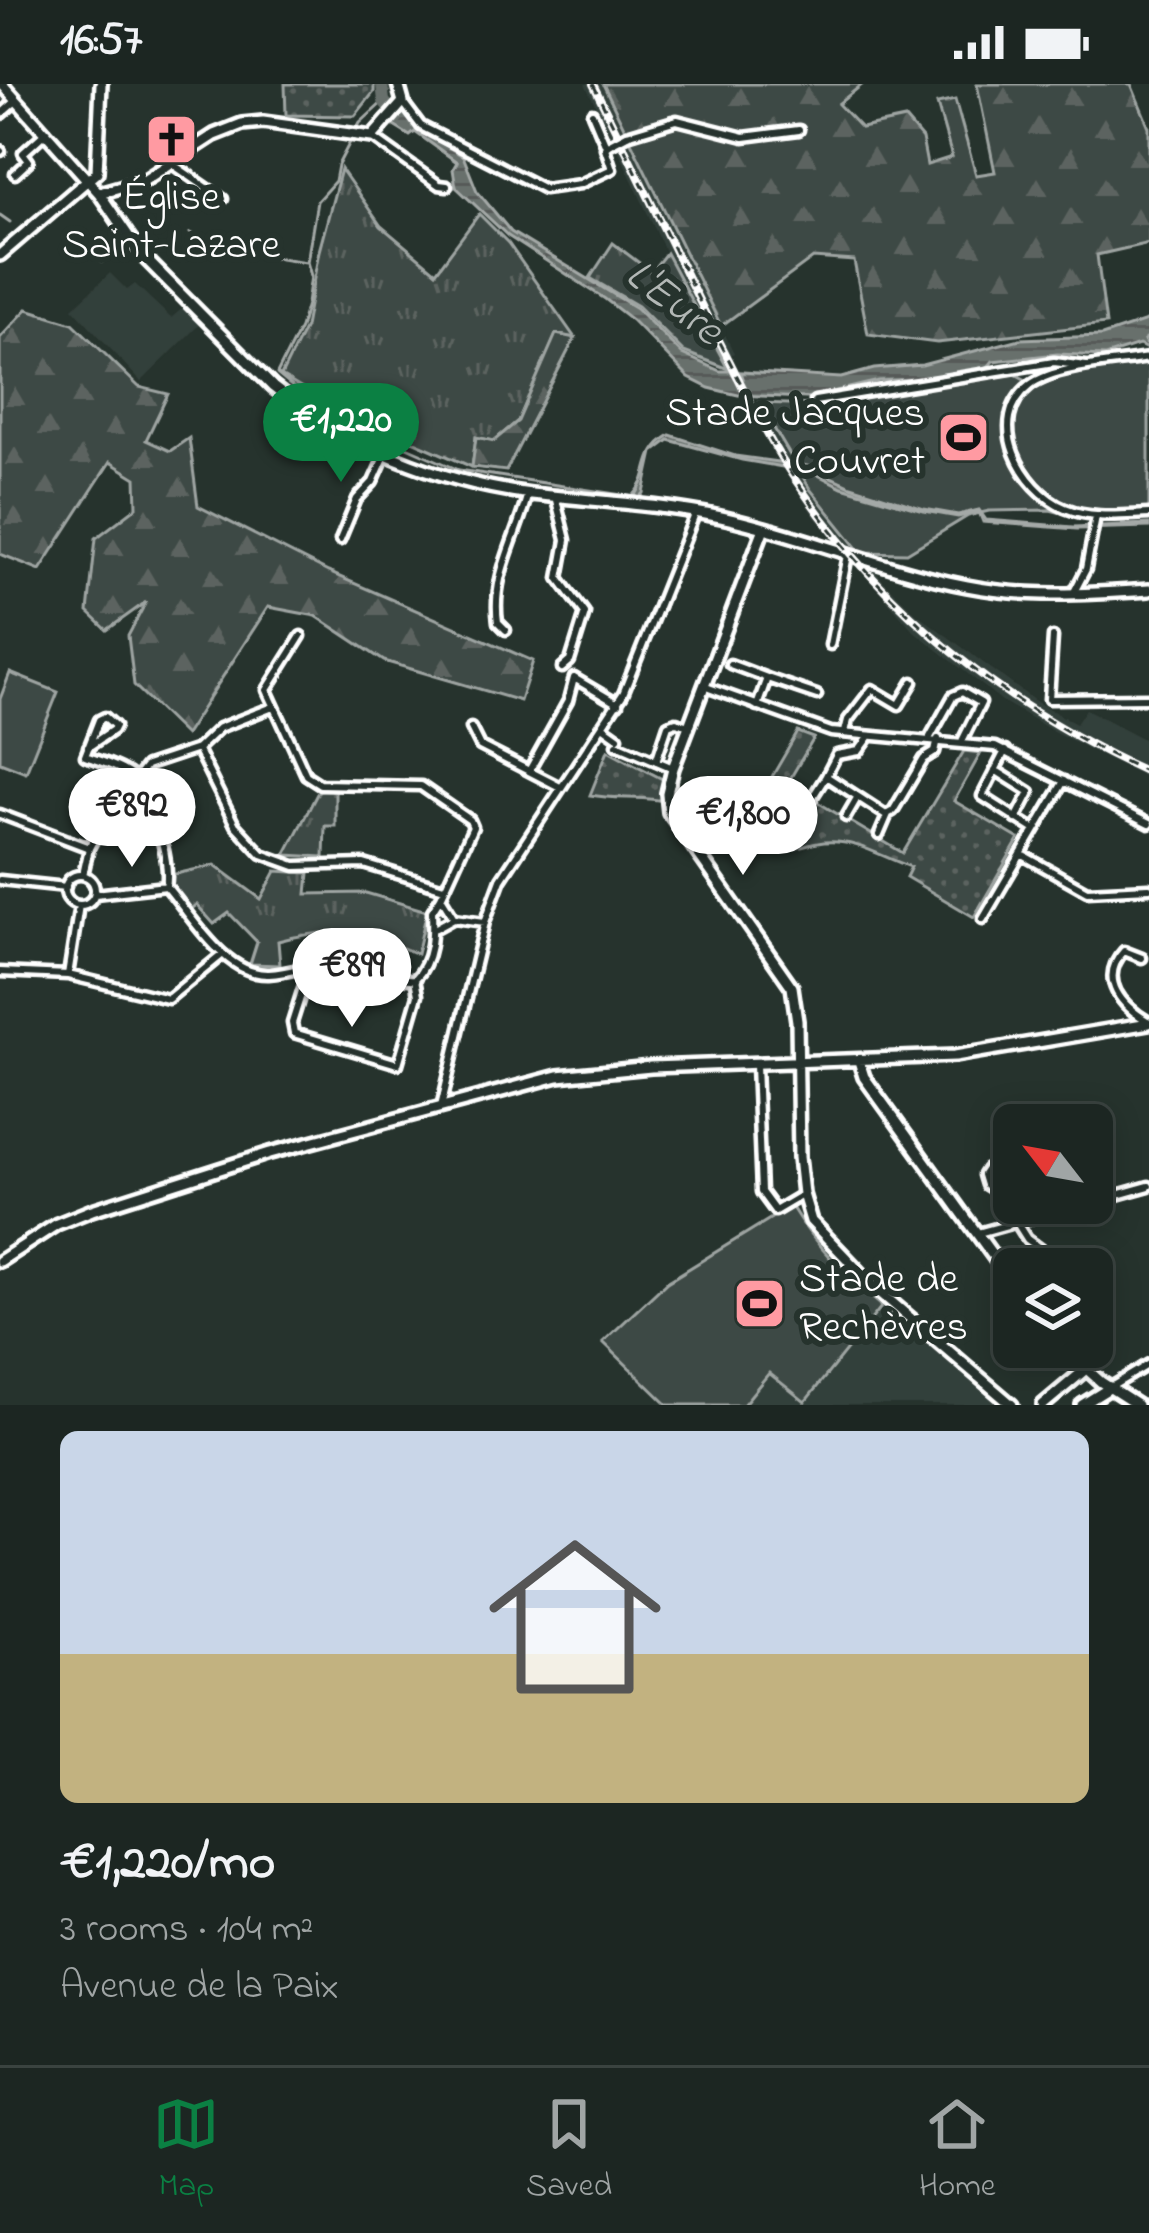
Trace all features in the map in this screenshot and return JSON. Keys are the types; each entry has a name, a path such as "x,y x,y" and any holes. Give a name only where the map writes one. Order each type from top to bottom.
{"street":[{"path":"0,255 97,172 101,84"},
{"path":"398,84 401,103 421,126 544,189 580,184 623,165"},
{"path":"8,86 44,134 99,193 140,253 273,387 297,406 386,452 476,484 696,512 963,585 1073,594 1149,590"},
{"path":"0,115 16,101"},
{"path":"366,137 401,103"},
{"path":"592,113 608,145 612,170"},
{"path":"608,145 677,120 744,137 800,130"},
{"path":"99,193 145,180 214,135 263,122 366,137 447,186"},
{"path":"15,173 29,161 23,153 44,134"},
{"path":"171,163 223,199"},
{"path":"1149,358 1046,376 1029,386 1015,404 1010,426 1022,471 1052,501 1094,523 1149,514"},
{"path":"814,401 1054,362 1095,367"},
{"path":"1018,369 1029,386"},
{"path":"340,539 357,499 373,482 386,452"},
{"path":"506,630 498,622 496,584 528,494"},
{"path":"555,496 566,540 559,578 585,613 570,661 562,668"},
{"path":"441,1107 485,922 501,879 618,704 696,512"},
{"path":"1073,594 1086,569 1094,523"},
{"path":"764,528 673,767 667,793 671,817 792,987 803,1194 818,1232 875,1288 1012,1405"},
{"path":"830,645 848,555"},
{"path":"166,886 223,954 262,974 345,962 376,967 407,980 415,979 425,968 436,928 432,911 472,827 470,820 421,786 331,785 312,780 273,707 268,684 301,636"},
{"path":"1053,637 1049,700 1149,698"},
{"path":"730,664 817,695"},
{"path":"844,733 879,676"},
{"path":"529,771 568,701 574,678 618,704"},
{"path":"757,706 767,678"},
{"path":"872,689 899,705 913,682"},
{"path":"704,687 815,728 962,741 1005,752 1149,824"},
{"path":"878,835 924,759 935,752 934,738 952,696 962,692 981,703 962,741"},
{"path":"83,875 89,848 134,778 162,759 197,749 219,728 273,707"},
{"path":"88,747 113,730 115,726 105,717 99,720 88,747 85,756 134,778 158,827 166,886"},
{"path":"656,761 668,724 689,726"},
{"path":"604,727 618,741 673,767"},
{"path":"471,728 480,746 561,788"},
{"path":"812,798 839,753 860,751 870,736"},
{"path":"197,749 235,825 262,854 295,866 364,864 444,888"},
{"path":"1005,752 982,796 1035,830"},
{"path":"995,770 1030,792 1016,819"},
{"path":"826,776 888,814"},
{"path":"983,919 1064,781"},
{"path":"846,817 856,798"},
{"path":"0,814 89,848"},
{"path":"1022,854 1087,891 1149,888"},
{"path":"83,875 92,880 94,894 79,905 67,897 66,886 70,879 83,875"},
{"path":"0,880 66,886"},
{"path":"94,894 118,895 166,886"},
{"path":"441,897 454,917"},
{"path":"68,975 79,905"},
{"path":"436,928 454,917 485,922"},
{"path":"1142,958 1124,951 1114,964 1115,995 1149,1023"},
{"path":"0,972 68,975 168,998 223,954"},
{"path":"310,966 292,1023 294,1033 395,1065 401,1060 418,994 415,979"},
{"path":"1126,1027 1129,1010"},
{"path":"0,1261 57,1224 92,1210 271,1153 558,1076 650,1067 955,1056 1149,1023"},
{"path":"860,1061 863,1077 993,1255"},
{"path":"756,1065 761,1192 775,1211 803,1194"},
{"path":"1113,1196 1149,1186"},
{"path":"978,1233 1005,1224"},
{"path":"1022,1224 1027,1239 1039,1248"},
{"path":"1091,1403 1149,1364"},
{"path":"1043,1405 1086,1370 1137,1405"}],"shaded area":[{"path":"585,84 603,84 626,132 613,139"},
{"path":"402,109 417,128 463,156 477,191 511,232 636,308 682,354 720,371 731,371 735,378 743,378 741,372 841,378 874,369 922,365 1020,339 1102,336 1149,320 1149,337 1144,341 1149,350 1139,345 1105,356 1057,354 993,361 987,368 946,377 879,381 806,398 738,395 709,388 689,378 605,299 508,236 456,187 453,169 457,162 415,132 410,136 389,123"},
{"path":"628,136 734,353 723,359 615,143"},
{"path":"110,273 127,290 135,284 171,318 185,306 203,321 141,382 73,308"},
{"path":"765,416 832,518 916,613 1035,701 1076,724 1086,709 1149,742 1149,779 1002,701 914,631 813,515 754,421"},
{"path":"670,435 735,456 807,466 924,509 958,515 979,510 986,520 1073,527 1149,527 1077,529 983,522 979,512 958,517 924,511 842,487 812,472 742,460 669,440 653,452 644,493 638,500 634,495 650,457 654,449"},
{"path":"882,1306 999,1405 743,1405 769,1373 805,1401"}],"green space":[{"path":"285,84 374,84 374,92 355,116 286,115"},
{"path":"603,84 863,84 838,104 861,128 905,119 922,139 927,165 952,157 937,104 955,100 976,175 995,172 977,84 1131,84 1149,127 1149,243 1097,255 1106,324 937,343 868,334 854,261 813,258 721,326"},
{"path":"341,169 381,226 436,272 479,214 508,243 575,338 556,335 518,421 494,441 476,437 472,467 327,404 281,376 305,327"},
{"path":"613,243 651,272 666,253 728,369 684,352 638,306 590,278"},
{"path":"27,309 73,323 139,387 168,394 146,440 170,451 189,438 198,506 328,572 533,661 520,701 384,661 316,616 268,607 185,735 134,685 128,636 146,602 107,630 88,612 96,538 137,507 136,478 110,462 40,570 0,554 0,338"},
{"path":"556,334 575,338 506,471 472,467 476,437 494,441 518,421"},
{"name":"Stade Jacques Couvret","path":"1149,362 1149,511 1082,518 1050,510 989,511 968,516 907,553 861,552 810,489 759,403 817,405 1015,374 1038,386 1062,376"},
{"path":"10,673 58,692 26,772 0,762 0,699"},
{"path":"798,732 814,738 787,784 903,853 964,751 981,753 954,801 1019,839 974,917 906,877 911,867 858,846 824,842 761,852 739,844 681,806 590,795 608,750 745,823"},
{"path":"335,788 335,826 325,826 324,857 285,855 319,790"},
{"path":"215,865 261,899 276,871 309,873 307,894 366,893 427,911 417,954 365,936 316,933 278,941 280,965 250,964 257,942 229,913 214,924 197,905 191,909 171,889 171,875"},
{"name":"Stade de Rechèvres","path":"791,1206 832,1260 882,1306 805,1402 769,1373 743,1405 668,1405 603,1342 667,1282"}],"waterway":[{"name":"L'Eure","path":"382,84 384,101 397,118"},
{"path":"384,101 360,123 335,181 317,201 307,262 311,276 307,304 277,374 318,408 459,470 635,497 642,484"},
{"path":"0,215 10,222"},
{"path":"190,233 224,249 306,262"},
{"path":"79,250 102,262 120,244"}],"railway":[{"path":"593,84 759,419 830,528 908,614 952,652 1046,719 1149,773"}],"place":[{"name":"Église Saint-Lazare","path":"171,139"},
{"name":"Stade Jacques Couvret","path":"964,438"},
{"name":"Stade de Rechèvres","path":"760,1304"}]}
